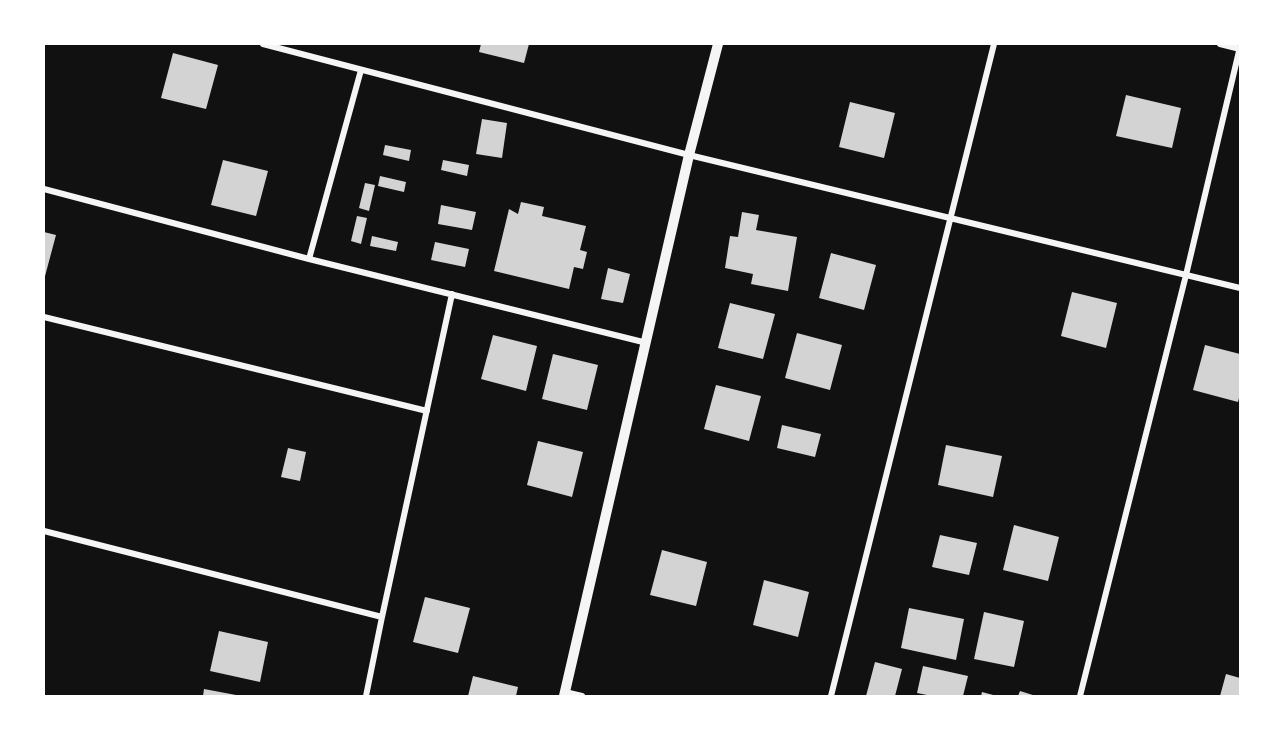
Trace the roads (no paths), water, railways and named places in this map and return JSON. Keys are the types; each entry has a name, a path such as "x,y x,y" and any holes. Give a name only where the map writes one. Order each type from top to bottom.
{"street":[{"path":"263,44 689,155 1240,288"},
{"path":"582,696 564,694 689,155 718,44"},
{"path":"831,696 994,44"},
{"path":"1080,696 1186,275 1240,48 1220,44"},
{"path":"309,259 362,70"},
{"path":"44,189 309,259 646,343"},
{"path":"366,696 452,294"},
{"path":"44,317 427,411"},
{"path":"44,531 382,617"}]}
